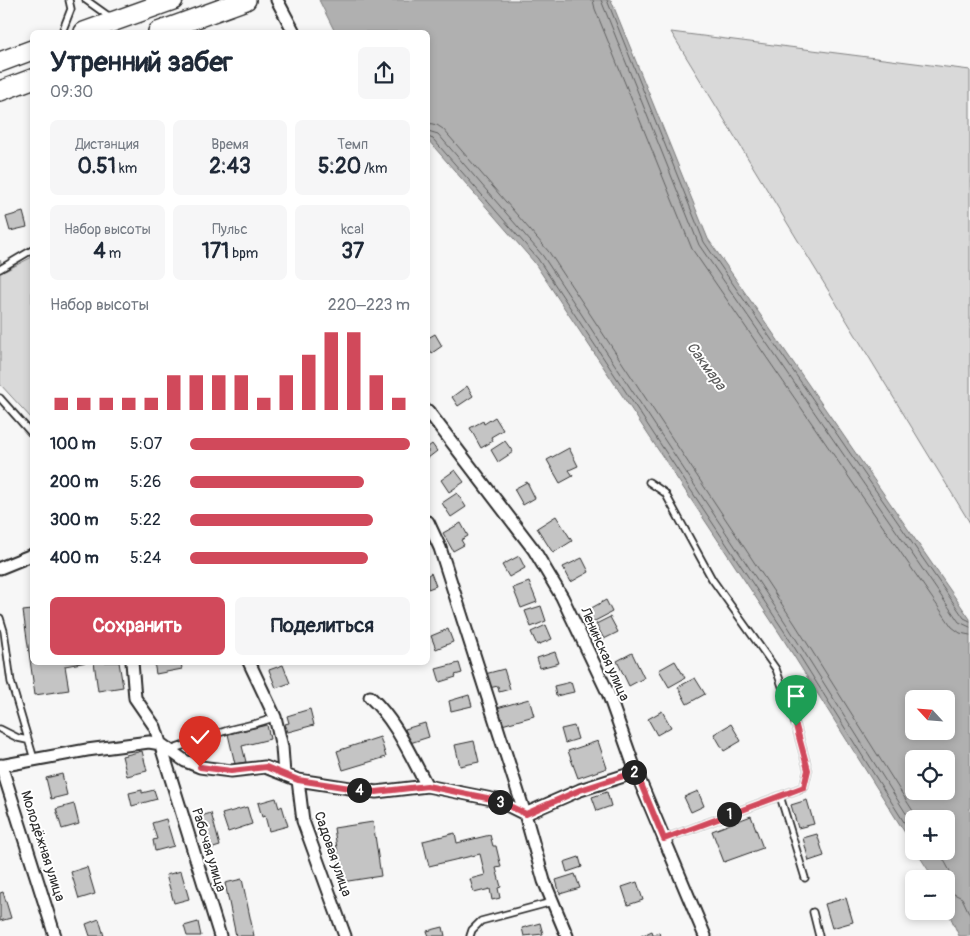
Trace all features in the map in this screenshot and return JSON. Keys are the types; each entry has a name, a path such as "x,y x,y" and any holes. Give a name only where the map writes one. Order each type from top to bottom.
{"highway":[{"path":"91,30 130,18 173,0"},
{"path":"163,30 246,0"},
{"path":"0,62 30,51"},
{"path":"0,91 30,80"}],"street":[{"path":"276,0 293,30"},
{"name":"Ленинская улица","path":"430,414 534,550 562,597 608,693 636,772 705,936"},
{"path":"430,526 440,548 526,814 552,902 567,936"},
{"path":"0,568 30,556"},
{"name":"Рабочая улица","path":"132,665 135,698 155,727 165,747 220,936"},
{"path":"250,665 275,717 282,747 284,774"},
{"path":"370,697 382,708 392,723 427,786"},
{"path":"1,765 149,742 165,747 200,767 231,771 266,767 298,780 376,792 427,786 497,800 526,814 580,790 636,772"},
{"name":"Молодёжная улица","path":"1,765 55,936"},
{"name":"Садовая улица","path":"298,780 303,821 345,936"}],"lane":[{"path":"63,30 71,9 69,0"},
{"path":"86,0 107,15 130,18"},
{"path":"0,269 30,251"},
{"path":"0,398 30,432"},
{"path":"649,482 665,493 712,579 776,669 796,726 808,770 804,787 664,839"},
{"path":"0,618 4,632 11,682 34,759"},
{"path":"165,747 232,729 259,724 275,717"},
{"path":"0,729 18,738 27,740"},
{"path":"780,796 805,878"},
{"path":"470,936 472,930 481,921 552,902"},
{"path":"813,912 819,936"}],"shaded area":[{"path":"671,32 970,70 970,523"},
{"path":"30,258 30,417 0,384 0,260 5,271"}],"water":[{"name":"Сакмара","path":"319,0 611,0 708,239 970,619 970,936 959,936 952,920 955,920 955,870 928,870 922,860 955,860 955,810 905,810 905,833 780,634 534,262 430,142 430,30 334,30"}],"building":[{"path":"23,212 27,227 10,231 6,217"},
{"path":"435,334 442,346 432,353 430,350 430,337"},
{"path":"467,386 473,396 458,406 452,397"},
{"path":"495,417 503,430 491,437 493,441 481,448 470,428 483,421 484,424"},
{"path":"505,441 513,452 498,462 491,450"},
{"path":"432,444 437,451 430,456 430,446"},
{"path":"569,448 578,466 569,470 573,476 560,483 547,460"},
{"path":"455,470 464,482 449,492 441,480"},
{"path":"527,482 535,498 523,505 514,489"},
{"path":"457,493 466,507 451,517 442,503"},
{"path":"556,516 572,541 553,553 537,528"},
{"path":"461,523 468,536 461,540 464,545 453,551 443,533"},
{"path":"519,556 525,568 509,577 502,565"},
{"path":"582,558 589,572 571,582 563,567"},
{"path":"430,574 436,586 430,588"},
{"path":"529,582 537,602 521,608 513,588"},
{"path":"606,600 612,612 593,622 586,611"},
{"path":"541,606 546,621 531,627 525,611"},
{"path":"30,610 30,660 23,611"},
{"path":"610,617 618,632 604,639 596,624"},
{"path":"546,625 552,639 537,645 531,632"},
{"path":"448,629 453,642 436,649 431,636"},
{"path":"555,652 559,663 540,668 537,658"},
{"path":"632,653 644,678 629,686 617,661"},
{"path":"675,661 685,678 669,687 659,670"},
{"path":"459,663 462,673 440,682 436,669"},
{"path":"31,665 70,665 65,666 69,690 35,695"},
{"path":"94,665 119,665 123,687 98,691"},
{"path":"154,665 181,665 182,669 156,674"},
{"path":"283,665 290,683 276,688 269,670"},
{"path":"504,669 510,689 499,692 498,686 489,688 485,674"},
{"path":"695,678 705,694 687,704 678,687"},
{"path":"571,682 574,692 556,696 554,686"},
{"path":"469,695 472,706 451,711 449,701"},
{"path":"529,699 534,716 502,725 497,708"},
{"path":"310,709 314,725 288,732 285,724 289,723 287,716"},
{"path":"662,711 671,727 657,735 648,719"},
{"path":"425,723 429,737 410,743 405,729"},
{"path":"731,724 741,741 724,751 714,734"},
{"path":"267,725 270,739 242,746 246,762 235,764 228,734"},
{"path":"574,726 578,739 565,743 561,729"},
{"path":"380,737 386,757 343,770 337,751"},
{"path":"474,741 479,762 460,766 455,745"},
{"path":"598,741 607,768 578,778 568,751"},
{"path":"142,751 147,771 127,776 122,756"},
{"path":"62,774 67,795 51,799 46,778"},
{"path":"142,790 142,793 154,790 157,799 132,806 129,793"},
{"path":"698,791 704,806 691,812 684,797"},
{"path":"607,792 611,806 597,811 592,797"},
{"path":"276,798 279,808 282,806 288,826 269,831 265,816 262,817 258,803"},
{"path":"807,800 814,824 798,828 791,805"},
{"path":"74,804 79,824 62,829 56,809"},
{"path":"247,807 252,824 228,832 222,814"},
{"path":"211,813 220,846 207,850 198,817"},
{"path":"751,816 763,848 724,862 712,831"},
{"path":"166,819 174,846 155,851 153,840 157,839 152,823"},
{"path":"373,822 381,876 342,882 334,828"},
{"path":"455,833 457,843 490,835 493,846 496,846 501,867 496,868 501,887 498,888 500,898 492,900 490,889 474,893 470,879 485,875 480,854 429,866 423,841"},
{"path":"817,834 824,856 809,861 803,838"},
{"path":"579,857 582,867 567,872 564,862"},
{"path":"87,867 95,894 79,899 71,872"},
{"path":"181,871 189,899 174,903 166,875"},
{"path":"575,874 580,888 560,894 556,880"},
{"path":"242,879 254,936 236,936 225,883"},
{"path":"637,882 643,900 628,905 622,887"},
{"path":"3,892 11,918 0,921 0,893"},
{"path":"846,898 853,922 832,928 825,904"},
{"path":"99,919 104,936 90,936 86,924"},
{"path":"198,922 201,936 187,936 184,926"},
{"path":"540,923 543,934 524,936 522,928"},
{"path":"443,927 445,936 429,936 427,931"},
{"path":"652,931 653,934 659,932 660,936 641,936"}],"route":[{"path":"200,767 231,771 266,767 298,780 376,792 427,786 497,800 526,814 580,790 636,772 664,839 804,787 808,770 796,726"}]}
